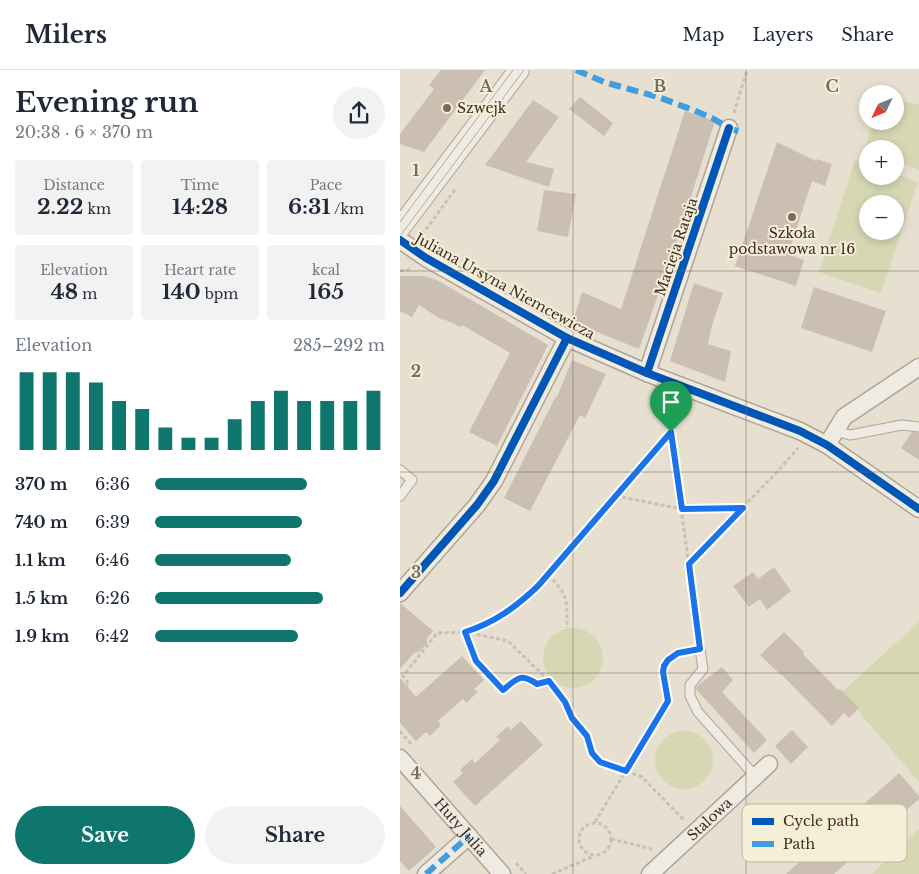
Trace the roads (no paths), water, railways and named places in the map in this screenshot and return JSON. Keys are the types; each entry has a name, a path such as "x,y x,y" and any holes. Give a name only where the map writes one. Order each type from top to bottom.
{"street":[{"path":"400,228 518,70"},
{"name":"Macieja Rataja","path":"647,373 729,128"},
{"name":"Juliana Ursyna Niemcewicza","path":"400,240 426,258 567,338 647,373 779,422 831,438 919,509"},
{"path":"400,593 477,505 494,481 567,338"},
{"path":"831,438 844,417 919,367"},
{"name":"Huty Julia","path":"400,758 502,874"},
{"name":"Stalowa","path":"650,874 769,764"},
{"path":"426,874 469,836"}],"lane":[{"path":"831,438 902,425 919,427"},
{"path":"400,470 412,480 400,496"},
{"path":"700,649 703,669 690,685 690,696 698,712 755,776"}],"tram line":[{"path":"400,222 513,70"},
{"path":"400,236 524,70"}],"place":[{"name":"Szwejk","path":"447,108"},
{"name":"Szkoła podstawowa nr 16","path":"792,217"}]}
